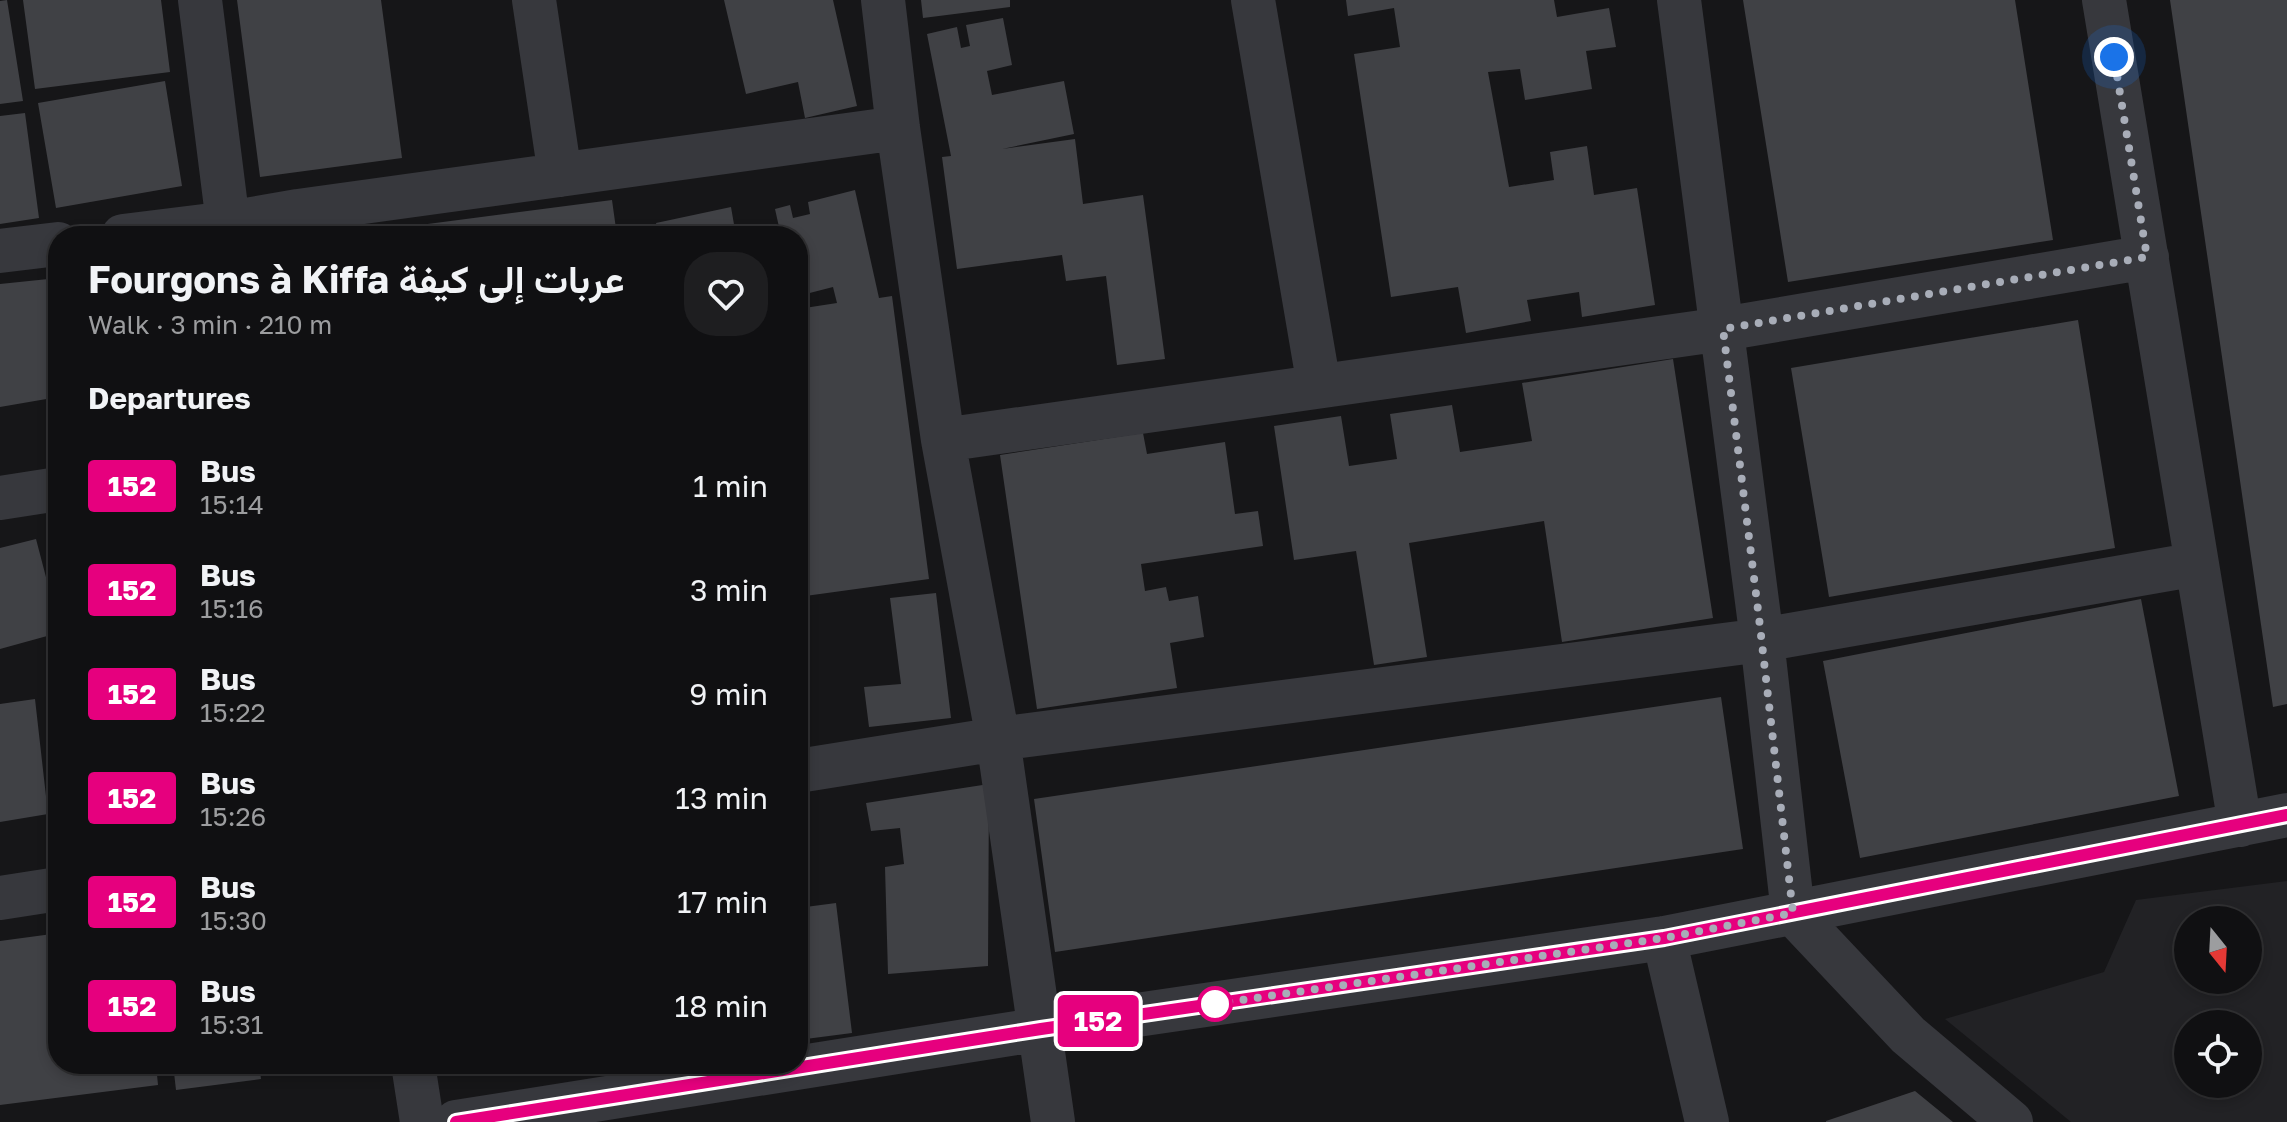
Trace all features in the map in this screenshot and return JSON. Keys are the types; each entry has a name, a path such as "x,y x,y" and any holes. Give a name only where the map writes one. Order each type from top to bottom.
{"street":[{"path":"200,0 228,223"},
{"path":"534,0 560,175"},
{"path":"883,0 898,128 943,440 998,739 1053,1122"},
{"path":"1253,0 1319,386"},
{"path":"1679,0 1762,640 1793,913 1908,1035 2011,1122"},
{"path":"2104,0 2240,825"},
{"path":"204,226 228,223 299,224 560,175 898,128"},
{"path":"0,251 48,245"},
{"path":"943,440 1723,329 2147,257"},
{"path":"0,498 48,491"},
{"path":"808,769 998,739 1762,640 2197,564"},
{"path":"808,1066 1664,938 2287,815"},
{"path":"0,898 48,891"},
{"path":"1664,938 1707,1122"},
{"path":"415,1074 422,1122"},
{"path":"456,1122 758,1074"}],"shaded area":[{"path":"2287,881 2287,1122 2071,1122 1945,1019 2104,972 2136,900"}],"building":[{"path":"7,0 23,101 0,104 0,1"},
{"path":"23,0 161,0 170,72 35,89"},
{"path":"237,0 381,0 402,158 260,177"},
{"path":"724,0 833,0 857,106 805,118 798,82 746,94"},
{"path":"921,0 1010,0 1010,7 923,18"},
{"path":"1346,0 1554,0 1557,17 1609,8 1616,47 1586,51 1592,89 1525,100 1520,69 1488,72 1509,187 1554,180 1550,152 1587,146 1594,195 1637,188 1655,305 1582,317 1579,292 1527,300 1531,321 1466,333 1458,287 1391,297 1354,54 1400,47 1394,8 1348,16"},
{"path":"1743,0 2015,0 2053,240 1788,282"},
{"path":"2170,0 2287,0 2287,704 2273,707"},
{"path":"1003,18 1012,65 987,71 992,95 1064,81 1074,134 1002,149 1075,139 1083,204 1143,195 1165,359 1117,365 1106,276 1066,281 1062,255 957,269 942,157 951,156 927,34 957,27 961,48 970,46 966,25"},
{"path":"165,81 182,186 56,208 38,103"},
{"path":"25,113 39,218 0,224 0,116"},
{"path":"855,190 879,298 892,296 929,579 808,596 808,307 837,303 833,287 808,293 808,226 779,226 775,209 790,205 793,218 810,214 808,202"},
{"path":"612,200 616,226 412,226"},
{"path":"731,207 734,226 657,226 656,223"},
{"path":"48,279 48,399 0,407 0,284"},
{"path":"2078,320 2115,548 1829,597 1791,368"},
{"path":"1673,359 1713,618 1562,642 1544,521 1409,543 1427,657 1374,665 1356,551 1294,560 1274,426 1341,416 1349,466 1397,459 1390,414 1452,405 1460,452 1532,441 1522,383"},
{"path":"1143,433 1147,454 1225,442 1235,514 1258,511 1263,546 1141,564 1145,591 1166,587 1169,601 1198,596 1204,637 1170,643 1177,688 1037,709 1000,455"},
{"path":"36,539 48,585 48,636 0,649 0,548"},
{"path":"936,593 951,718 869,727 864,687 901,684 890,598"},
{"path":"2141,599 2179,796 1860,858 1823,661"},
{"path":"1721,697 1743,849 1055,952 1034,799"},
{"path":"35,699 48,814 0,822 0,704"},
{"path":"989,784 988,966 888,974 885,867 904,864 900,828 871,831 866,803"},
{"path":"836,903 852,1033 808,1039 808,907"},
{"path":"48,935 48,1074 157,1074 158,1085 0,1105 0,941"},
{"path":"174,1074 260,1074 261,1079 176,1090"},
{"path":"1915,1091 1953,1122 1826,1122 1826,1121"}],"bus line":[{"name":"152","path":"808,1066 1664,938 2287,815"},
{"name":"152","path":"456,1122 758,1074"}],"route":[{"path":"1215,1004 1664,938 1793,913 1723,329 2147,257 2114,57"}]}
